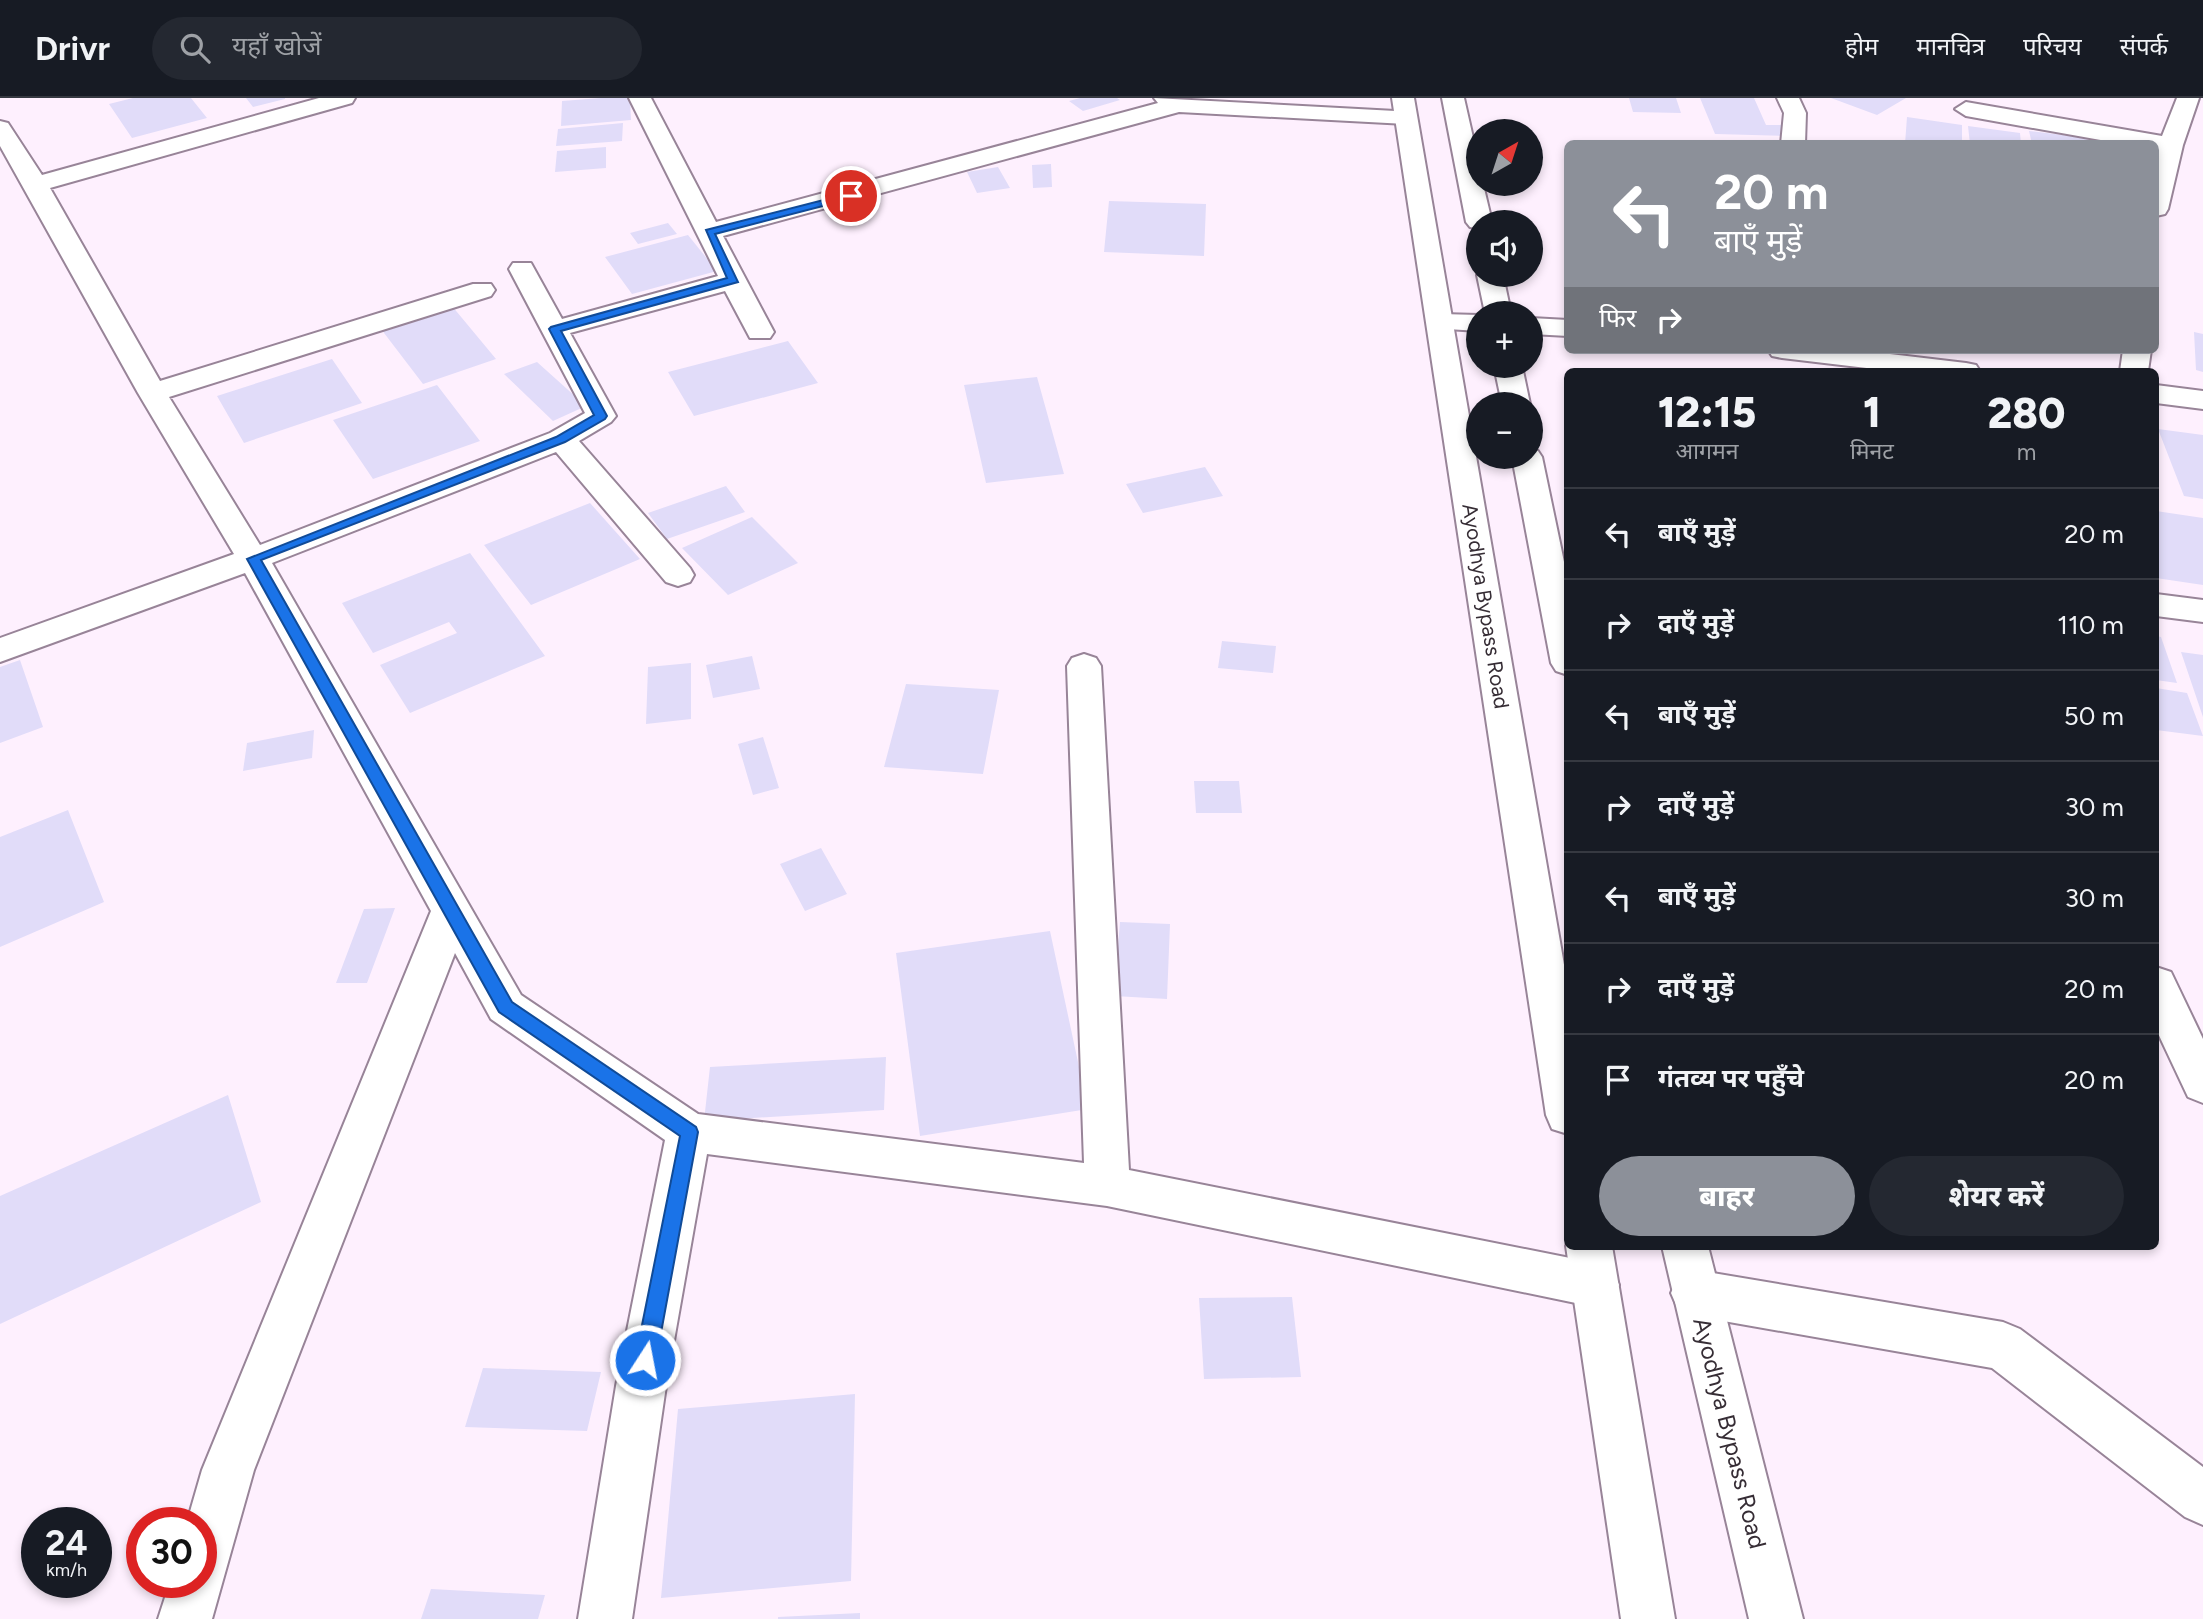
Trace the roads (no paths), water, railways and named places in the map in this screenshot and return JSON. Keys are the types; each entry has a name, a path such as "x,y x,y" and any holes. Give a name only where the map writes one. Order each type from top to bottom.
{"street":[{"path":"36,184 344,98"},
{"path":"640,98 760,332"},
{"path":"1453,98 1476,210"},
{"path":"1793,140 1792,105 1814,98"},
{"path":"2159,196 2171,145 2188,98"},
{"path":"709,232 1171,101 1404,108"},
{"name":"Ayodhya Bypass Road","path":"1404,108 1441,322 1564,1090"},
{"path":"1966,109 2143,140"},
{"path":"0,128 36,184 152,393 253,559 506,1007 689,1132 1107,1186 1592,1265 1648,1619"},
{"path":"2159,143 2171,145"},
{"path":"0,650 253,559 561,439 601,416 522,269"},
{"path":"555,329 734,280"},
{"path":"152,393 482,290"},
{"path":"1441,322 1466,323"},
{"path":"1543,327 1564,328"},
{"path":"1811,354 1936,368"},
{"path":"2159,394 2203,400"},
{"path":"561,439 678,575"},
{"path":"1529,469 1564,643"},
{"path":"2159,606 2203,611"},
{"path":"1084,666 1107,1186"},
{"path":"217,1509 228,1469 452,909"},
{"path":"2159,990 2203,1084"},
{"path":"605,1619 640,1386 689,1132"},
{"path":"1690,1269 2003,1346 2203,1499"},
{"name":"Ayodhya Bypass Road","path":"1690,1269 1776,1619"},
{"path":"185,1619 192,1598"}]}
